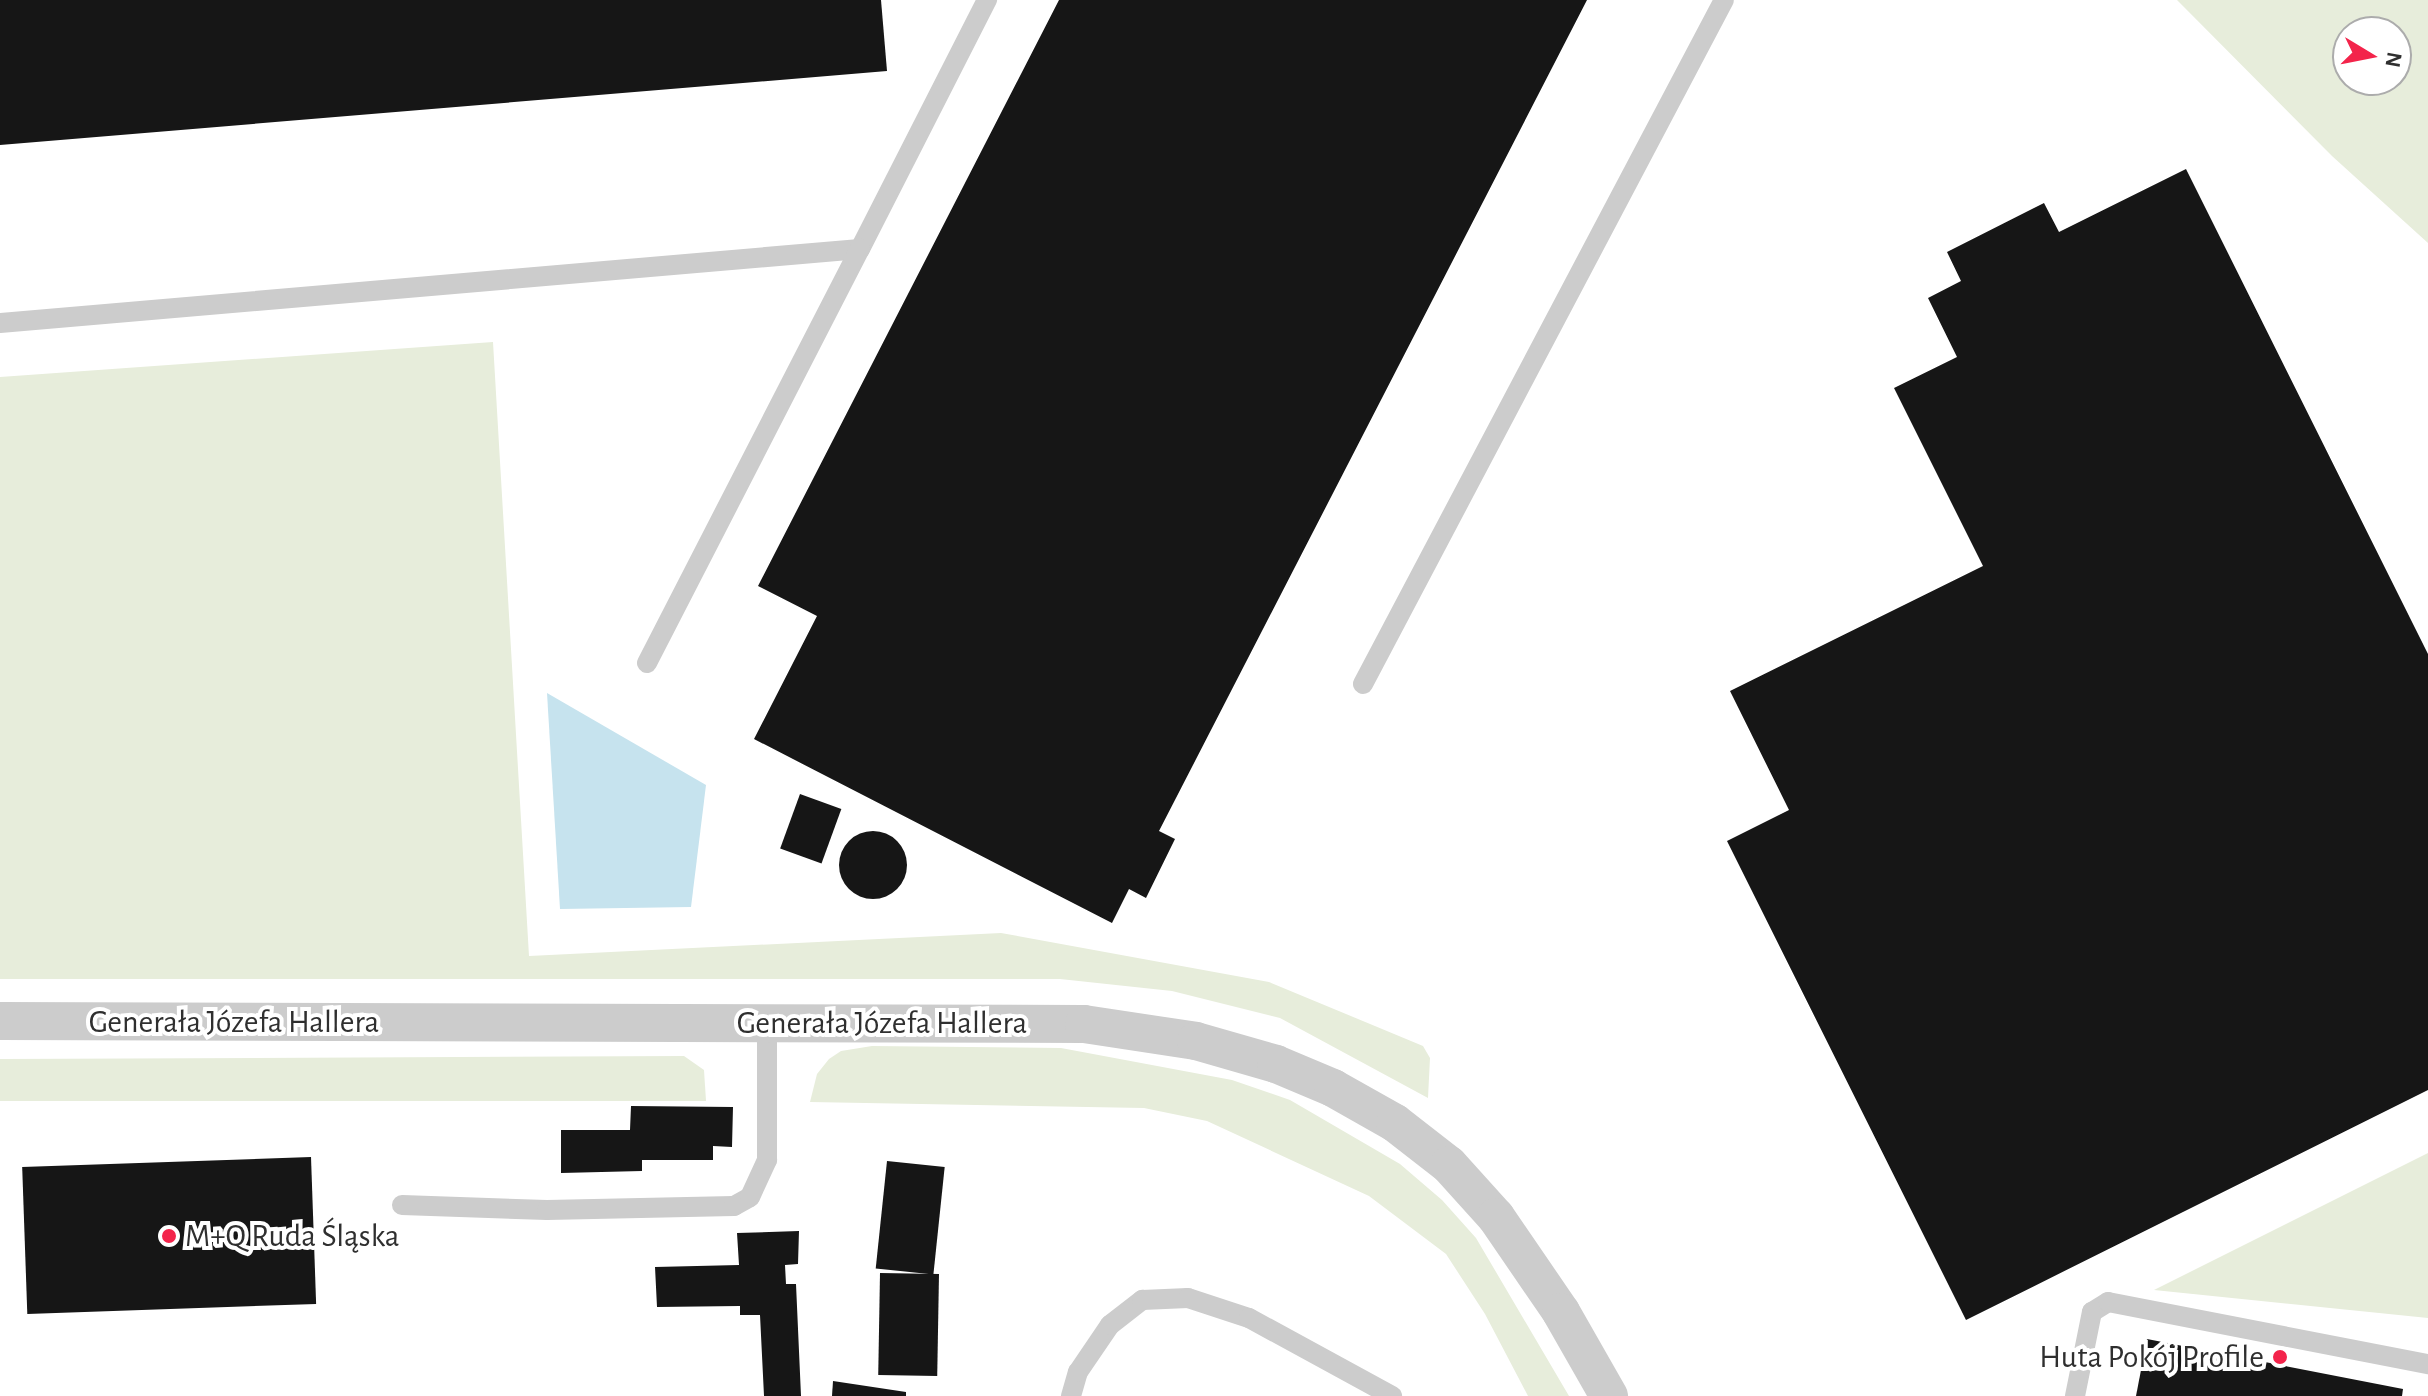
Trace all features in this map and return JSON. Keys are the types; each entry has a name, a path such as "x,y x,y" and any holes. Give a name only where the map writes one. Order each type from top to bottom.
{"street":[{"name":"Generała Józefa Hallera","path":"0,1021 1084,1024 1196,1041 1276,1064 1333,1088 1395,1123 1449,1165 1504,1229 1561,1312 1609,1396"}],"lane":[{"path":"647,663 987,0"},
{"path":"1363,684 1724,0"},
{"path":"0,323 860,249"},
{"path":"402,1205 547,1210 734,1206 750,1197 767,1160 767,1022"},
{"path":"1071,1396 1078,1372 1110,1325 1142,1300 1188,1298 1249,1318 1392,1396"},
{"path":"2075,1396 2092,1312 2108,1302 2428,1364"}],"green space":[{"path":"2177,0 2428,0 2428,243 2332,156"},
{"path":"493,342 529,956 1001,933 1269,982 1423,1046 1430,1058 1428,1098 1280,1018 1172,991 1060,979 0,979 0,377"},
{"path":"872,1046 1061,1048 1232,1080 1290,1100 1400,1164 1442,1200 1476,1238 1569,1396 1528,1396 1485,1314 1446,1254 1369,1196 1207,1121 1144,1108 810,1102 817,1074 829,1059 841,1051"},
{"path":"684,1056 704,1070 706,1101 0,1101 0,1059"},
{"path":"2428,1153 2428,1318 2154,1290"}],"water":[{"path":"547,693 706,785 691,907 560,909"}],"building":[{"path":"0,0 881,0 887,71 0,145"},
{"path":"1059,0 1587,0 1159,831 1175,839 1146,898 1129,889 1112,923 754,739 817,616 758,586"},
{"path":"2186,169 2428,654 2428,1090 1966,1320 1727,841 1789,810 1730,691 1983,566 1894,388 1957,357 1928,298 1961,281 1947,252 2044,203 2059,232"},
{"path":"800,794 841,809 822,864 780,849"},
{"path":"873,831 897,841 907,865 897,889 873,899 849,889 839,865 849,841"},
{"path":"631,1106 733,1107 732,1147 713,1146 713,1160 642,1160 642,1171 561,1173 561,1130 630,1130"},
{"name":"M+Q Ruda Śląska","path":"311,1157 316,1304 27,1314 22,1167"},
{"path":"887,1161 945,1167 933,1274 876,1268"},
{"path":"799,1231 798,1264 785,1265 786,1284 796,1284 801,1396 764,1396 760,1315 740,1315 740,1306 657,1307 655,1267 739,1265 737,1233"},
{"path":"880,1273 939,1274 937,1376 878,1375"},
{"path":"2147,1339 2403,1389 2402,1396 2136,1396"},
{"path":"833,1381 906,1392 906,1396 832,1396"}],"place":[{"name":"M+Q Ruda Śląska","path":"169,1236"},
{"name":"Huta Pokój Profile","path":"2280,1357"}]}
